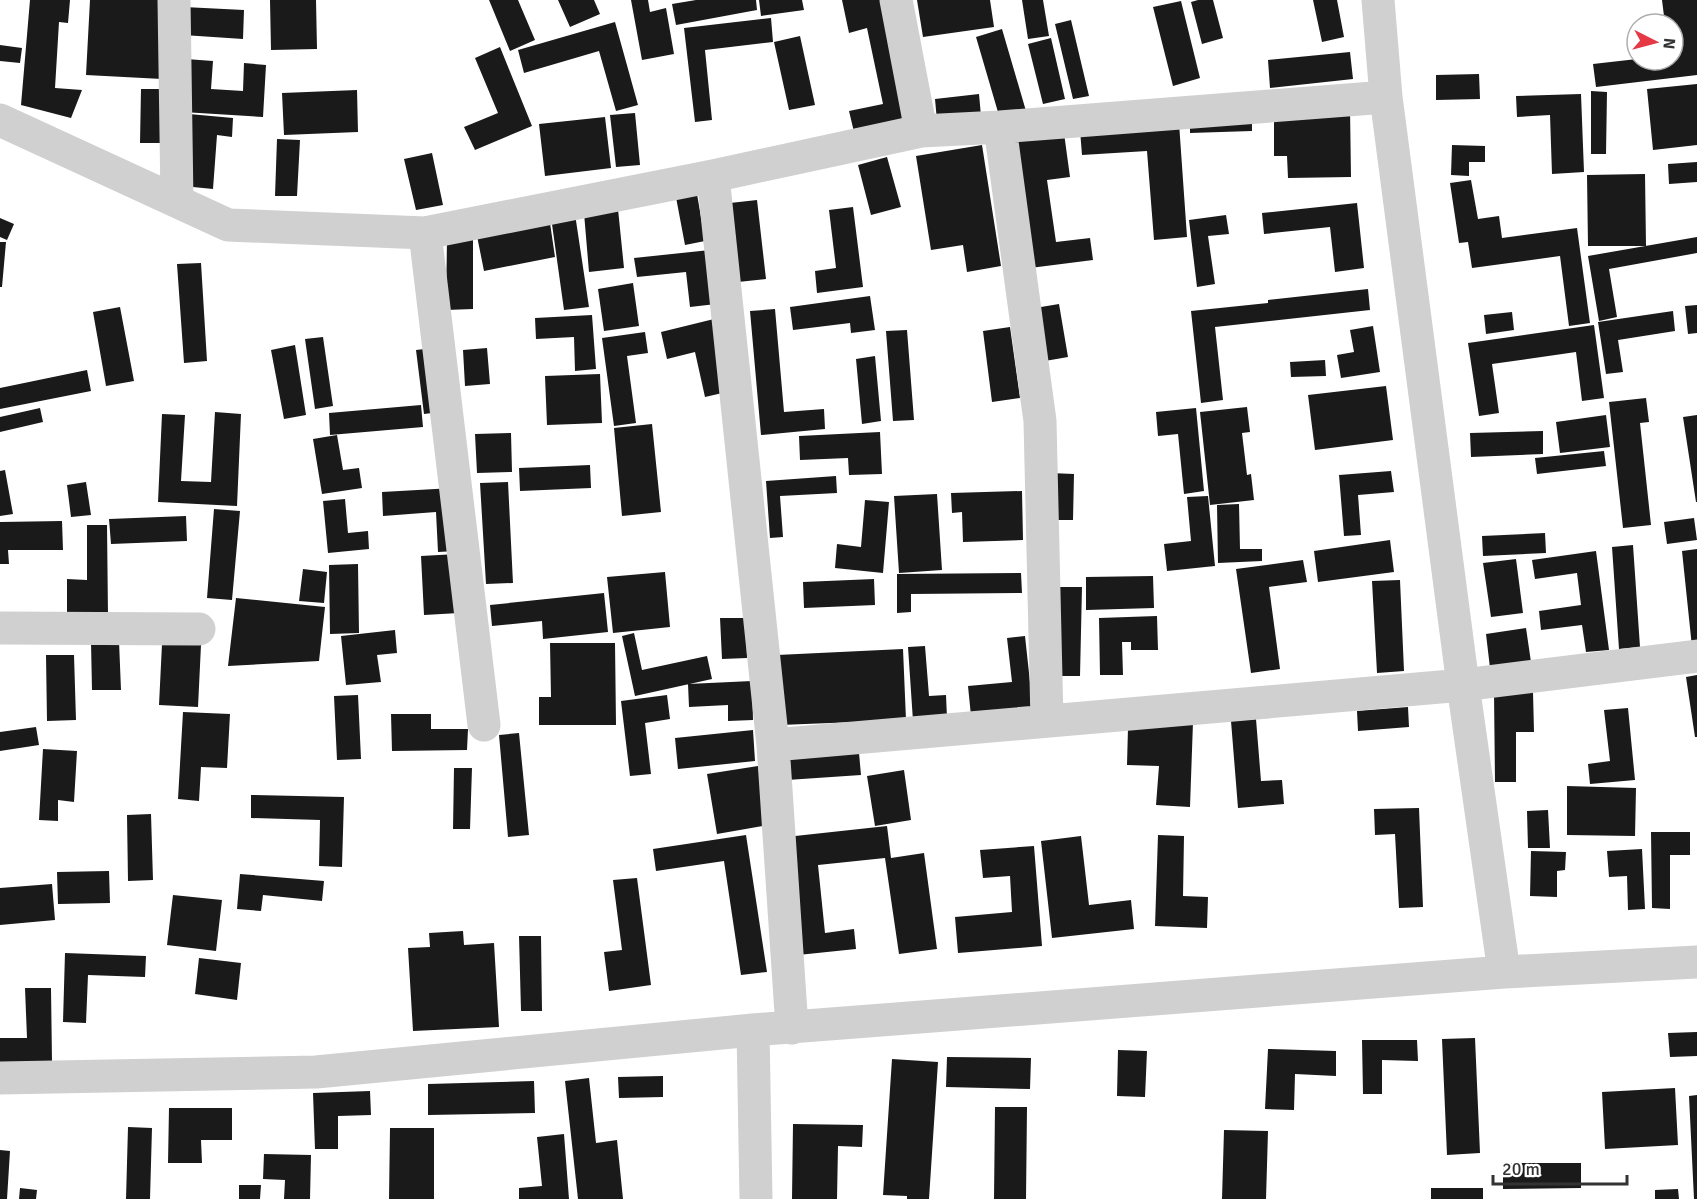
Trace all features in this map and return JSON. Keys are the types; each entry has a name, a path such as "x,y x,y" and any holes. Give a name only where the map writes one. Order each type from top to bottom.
{"street":[{"path":"174,0 177,201"},
{"path":"896,0 921,131"},
{"path":"1378,0 1386,97 1463,685 1504,972"},
{"path":"0,120 228,225 426,233 713,176 921,131 1386,97"},
{"path":"1000,127 1040,421 1047,721"},
{"path":"713,176 773,745 792,1028"},
{"path":"426,233 484,726"},
{"path":"0,628 200,629"},
{"path":"773,745 1463,685 1697,656"},
{"path":"0,1078 316,1072 753,1030 1504,972 1697,962"},
{"path":"753,1030 756,1199"}],"building":[{"path":"30,0 70,0 68,23 59,22 55,88 82,90 71,118 21,105"},
{"path":"90,0 167,0 162,79 86,75"},
{"path":"270,0 316,0 317,49 271,50"},
{"path":"489,0 518,0 535,40 510,51"},
{"path":"558,0 594,0 600,14 570,27"},
{"path":"631,0 648,0 650,12 666,8 674,54 642,60"},
{"path":"696,0 756,0 757,10 676,25 672,4"},
{"path":"759,0 802,0 804,10 761,16"},
{"path":"842,0 885,0 910,119 854,132 849,111 883,104 867,28 849,33"},
{"path":"917,0 990,0 994,27 923,37"},
{"path":"1022,0 1043,0 1049,36 1028,39"},
{"path":"1213,0 1223,38 1202,44 1191,2"},
{"path":"1313,0 1337,0 1344,37 1322,42"},
{"path":"1662,0 1697,0 1697,75 1596,87 1593,64 1625,60 1625,72 1685,72 1685,12 1664,12"},
{"path":"1181,1 1200,78 1173,86 1153,7"},
{"path":"184,7 244,10 243,39 183,35"},
{"path":"771,18 773,42 705,50 712,120 695,122 684,28"},
{"path":"1071,20 1089,96 1073,99 1055,24"},
{"path":"615,22 638,105 616,111 599,51 524,73 518,50"},
{"path":"1002,29 1026,111 1000,119 976,37"},
{"path":"800,36 815,105 789,110 774,42"},
{"path":"1051,38 1065,99 1043,104 1028,44"},
{"path":"0,45 22,48 20,63 0,61"},
{"path":"500,47 532,126 475,150 464,127 498,113 475,58"},
{"path":"1350,52 1353,79 1270,88 1268,60"},
{"path":"186,59 213,61 211,89 243,91 244,63 266,65 263,117 183,112"},
{"path":"1479,74 1480,99 1436,100 1436,75"},
{"path":"1697,84 1697,145 1653,150 1647,89"},
{"path":"141,89 166,89 165,143 140,143"},
{"path":"357,90 358,132 284,135 282,93"},
{"path":"1591,91 1607,92 1606,154 1591,154"},
{"path":"979,94 981,116 937,121 935,99"},
{"path":"1581,94 1584,172 1552,174 1550,115 1517,117 1516,96"},
{"path":"1350,108 1351,177 1288,178 1287,156 1274,156 1274,110"},
{"path":"635,113 640,165 616,167 610,115"},
{"path":"189,114 233,118 232,137 217,135 213,189 183,186"},
{"path":"1252,116 1252,131 1190,133 1190,117"},
{"path":"605,117 611,168 545,176 539,124"},
{"path":"1179,123 1187,237 1154,240 1147,151 1082,155 1080,130"},
{"path":"1064,133 1070,177 1047,180 1056,242 1090,238 1093,260 1030,268 1014,140"},
{"path":"277,139 300,140 297,196 275,196"},
{"path":"982,145 1001,266 967,272 963,245 931,250 916,156"},
{"path":"1452,145 1485,146 1485,162 1469,162 1469,176 1451,175"},
{"path":"432,153 443,205 416,210 404,159"},
{"path":"887,157 901,207 871,215 858,165"},
{"path":"1697,162 1697,182 1669,184 1668,164"},
{"path":"1645,174 1646,246 1588,246 1587,175"},
{"path":"1471,180 1478,219 1499,216 1502,238 1577,228 1590,323 1569,326 1560,256 1472,268 1468,242 1459,243 1450,183"},
{"path":"696,188 705,241 685,245 675,192"},
{"path":"757,200 766,279 738,282 730,203"},
{"path":"1357,203 1364,268 1335,272 1330,227 1264,234 1262,213"},
{"path":"853,207 863,287 817,293 815,271 836,268 829,210"},
{"path":"618,209 624,268 589,272 584,213"},
{"path":"575,214 589,307 564,310 551,217"},
{"path":"1226,215 1229,234 1208,236 1215,284 1197,287 1189,220"},
{"path":"0,218 14,224 7,240 0,237"},
{"path":"550,223 555,257 484,271 477,236"},
{"path":"1697,237 1697,253 1609,269 1617,317 1599,321 1588,256"},
{"path":"447,238 473,238 473,309 446,310"},
{"path":"0,242 6,242 2,287 0,287"},
{"path":"710,250 716,304 690,307 686,272 637,277 634,258"},
{"path":"201,263 207,361 184,363 177,264"},
{"path":"633,283 639,326 604,331 598,289"},
{"path":"1368,289 1370,310 1215,327 1223,400 1201,403 1191,311"},
{"path":"870,296 875,330 851,333 850,323 793,330 790,307"},
{"path":"1059,304 1068,357 1045,361 1035,308"},
{"path":"1697,305 1697,333 1688,334 1685,306"},
{"path":"120,307 134,381 106,386 93,312"},
{"path":"775,309 784,412 824,409 825,429 761,435 750,311"},
{"path":"1673,311 1675,331 1618,340 1623,372 1606,374 1598,322"},
{"path":"1512,312 1514,330 1486,334 1484,315"},
{"path":"592,315 596,369 575,371 574,337 536,339 535,318"},
{"path":"714,319 731,391 705,397 695,352 667,359 661,332"},
{"path":"1594,325 1604,398 1582,401 1576,352 1492,364 1499,413 1479,416 1468,343"},
{"path":"1373,326 1380,372 1341,378 1337,355 1354,352 1350,330"},
{"path":"1010,327 1020,398 992,402 983,331"},
{"path":"907,330 914,420 893,421 886,331"},
{"path":"645,332 648,353 627,356 636,423 614,426 602,338"},
{"path":"323,337 333,406 315,409 305,339"},
{"path":"295,345 306,415 284,419 271,350"},
{"path":"433,348 440,412 424,414 416,350"},
{"path":"487,348 490,384 465,386 463,350"},
{"path":"875,356 881,421 862,424 856,359"},
{"path":"1325,360 1326,376 1291,377 1290,362"},
{"path":"87,370 91,391 0,409 0,388"},
{"path":"600,374 602,423 547,425 545,376"},
{"path":"1386,386 1393,440 1315,450 1308,395"},
{"path":"1646,398 1649,422 1640,423 1651,525 1623,528 1609,402"},
{"path":"421,405 423,427 330,435 329,413"},
{"path":"1247,407 1250,432 1242,433 1247,475 1251,474 1254,500 1210,505 1200,412"},
{"path":"40,408 43,422 0,432 0,417"},
{"path":"1196,408 1204,491 1184,494 1178,434 1158,436 1156,412"},
{"path":"215,412 241,414 237,506 158,502 162,414 185,415 181,481 211,482"},
{"path":"1606,415 1610,447 1560,453 1556,422"},
{"path":"1697,415 1697,502 1696,502 1683,417"},
{"path":"652,424 661,512 622,516 614,428"},
{"path":"1543,431 1543,454 1471,457 1470,433"},
{"path":"880,432 882,474 849,475 848,458 800,460 799,436"},
{"path":"511,433 512,472 477,473 475,434"},
{"path":"337,435 343,470 359,468 362,488 322,494 313,439"},
{"path":"1604,451 1606,466 1537,474 1535,458"},
{"path":"590,465 591,488 520,491 519,468"},
{"path":"5,470 13,514 0,516 0,471"},
{"path":"1391,471 1394,492 1358,495 1361,535 1344,536 1339,475"},
{"path":"1050,473 1074,474 1073,520 1049,520"},
{"path":"836,476 837,493 780,496 783,537 770,538 766,481"},
{"path":"86,482 91,515 71,517 67,485"},
{"path":"508,482 513,583 486,584 480,483"},
{"path":"453,488 456,551 438,552 436,512 383,516 382,492"},
{"path":"1022,491 1023,540 963,542 962,512 952,513 951,493"},
{"path":"937,494 942,570 899,573 894,496"},
{"path":"1208,496 1215,566 1167,571 1164,544 1191,541 1187,497"},
{"path":"345,499 348,533 368,531 369,549 328,553 323,501"},
{"path":"865,500 889,502 883,573 835,568 837,544 861,547"},
{"path":"1239,504 1240,549 1262,549 1262,561 1218,563 1217,505"},
{"path":"214,509 240,511 232,600 207,598"},
{"path":"186,516 187,541 111,544 109,519"},
{"path":"1694,518 1697,540 1667,544 1664,522"},
{"path":"62,521 63,550 8,550 9,564 0,564 0,522"},
{"path":"87,525 107,525 108,616 67,616 67,579 87,580"},
{"path":"1545,533 1546,553 1483,556 1482,536"},
{"path":"1390,540 1394,572 1318,582 1314,551"},
{"path":"1633,545 1640,647 1619,649 1612,547"},
{"path":"1697,549 1697,647 1692,647 1682,551"},
{"path":"1596,551 1609,650 1586,652 1582,625 1541,630 1539,611 1581,605 1577,573 1535,579 1532,560"},
{"path":"457,554 459,613 424,615 421,556"},
{"path":"1516,559 1523,613 1491,617 1483,563"},
{"path":"1303,560 1307,582 1269,587 1280,669 1251,673 1236,569"},
{"path":"358,564 359,633 330,634 329,565"},
{"path":"303,569 327,572 324,603 299,601"},
{"path":"665,572 670,627 613,633 607,577"},
{"path":"1021,573 1022,593 911,594 911,612 897,613 897,574"},
{"path":"1153,576 1154,608 1086,610 1086,577"},
{"path":"874,579 875,605 804,608 803,582"},
{"path":"1400,580 1404,671 1377,673 1372,581"},
{"path":"1051,587 1082,587 1080,676 1050,676"},
{"path":"604,593 608,632 543,639 542,621 492,626 490,605"},
{"path":"236,598 325,607 319,661 228,666"},
{"path":"1157,616 1158,650 1131,650 1131,642 1122,642 1123,675 1100,675 1099,618"},
{"path":"720,618 746,618 747,658 722,659"},
{"path":"1526,628 1531,662 1490,668 1486,634"},
{"path":"395,630 397,653 377,655 381,682 346,685 341,636"},
{"path":"634,633 642,670 707,656 712,679 635,696 622,636"},
{"path":"1025,636 1033,710 971,716 968,686 1012,682 1007,638"},
{"path":"119,641 121,690 92,690 91,642"},
{"path":"550,643 615,643 616,725 539,725 539,697 551,697"},
{"path":"162,644 201,645 198,707 159,705"},
{"path":"925,646 929,696 946,695 947,718 913,721 908,647"},
{"path":"903,649 906,720 780,725 777,655"},
{"path":"46,655 74,655 76,720 47,721"},
{"path":"1697,675 1697,737 1695,737 1686,677"},
{"path":"752,681 753,720 728,721 728,705 689,707 688,684"},
{"path":"1533,692 1534,732 1516,732 1516,782 1495,782 1494,693"},
{"path":"358,695 361,759 337,760 334,696"},
{"path":"667,695 670,719 645,723 651,774 630,776 621,701"},
{"path":"1408,707 1409,727 1358,731 1357,711"},
{"path":"1628,708 1635,780 1590,784 1588,764 1610,761 1604,710"},
{"path":"183,712 230,714 227,768 201,767 199,801 178,799"},
{"path":"391,714 431,714 431,729 468,729 467,750 392,751"},
{"path":"1256,719 1261,781 1282,780 1284,804 1238,808 1231,721"},
{"path":"1193,722 1190,807 1156,805 1159,766 1127,765 1128,728"},
{"path":"36,727 39,745 0,751 0,732"},
{"path":"753,730 755,761 678,769 675,738"},
{"path":"519,733 529,835 508,837 499,735"},
{"path":"43,749 77,751 74,802 58,800 58,821 39,820"},
{"path":"859,753 861,775 787,780 786,757"},
{"path":"758,766 768,825 717,834 707,774"},
{"path":"454,768 472,768 470,829 453,829"},
{"path":"904,770 911,820 875,826 867,776"},
{"path":"1567,786 1636,788 1635,836 1567,835"},
{"path":"251,795 344,797 342,867 319,866 320,820 251,818"},
{"path":"1419,808 1423,907 1399,908 1395,834 1375,835 1374,809"},
{"path":"1548,810 1550,848 1528,848 1527,811"},
{"path":"151,814 153,880 128,881 127,815"},
{"path":"887,826 891,858 924,853 937,949 899,954 885,858 818,865 825,933 854,929 856,949 798,955 786,837"},
{"path":"1651,832 1690,832 1690,855 1670,855 1670,909 1652,908"},
{"path":"746,835 767,972 741,975 724,861 656,871 653,849"},
{"path":"1158,835 1184,836 1183,896 1208,897 1207,928 1155,926"},
{"path":"1081,836 1089,905 1131,900 1134,929 1052,938 1041,841"},
{"path":"1034,846 1042,946 958,953 955,917 1012,912 1010,876 983,878 980,850"},
{"path":"1642,849 1645,909 1628,910 1627,876 1609,877 1607,851"},
{"path":"1531,851 1566,852 1565,870 1557,871 1557,897 1530,896"},
{"path":"109,871 110,903 58,904 57,872"},
{"path":"240,874 324,881 322,901 263,895 261,911 237,909"},
{"path":"637,878 651,985 609,991 604,952 622,950 613,880"},
{"path":"52,884 55,920 0,925 0,888"},
{"path":"173,895 222,900 216,951 167,945"},
{"path":"463,931 464,945 494,943 499,1027 413,1031 408,948 430,947 429,933"},
{"path":"519,936 541,936 542,1011 521,1011"},
{"path":"65,953 146,956 145,977 88,975 86,1023 63,1022"},
{"path":"199,958 241,963 237,1000 195,994"},
{"path":"25,988 51,988 52,1061 0,1063 0,1038 27,1038"},
{"path":"1697,1032 1697,1056 1670,1057 1668,1033"},
{"path":"1475,1038 1480,1153 1447,1155 1442,1039"},
{"path":"1362,1040 1417,1040 1418,1061 1382,1060 1382,1094 1363,1094"},
{"path":"1268,1049 1336,1051 1336,1076 1295,1074 1294,1110 1265,1109"},
{"path":"1118,1050 1147,1051 1145,1097 1117,1096"},
{"path":"947,1057 1031,1058 1030,1089 946,1087"},
{"path":"892,1059 938,1062 929,1199 907,1199 907,1196 883,1195"},
{"path":"663,1076 663,1097 619,1098 618,1077"},
{"path":"589,1078 596,1143 617,1140 623,1199 578,1199 565,1081"},
{"path":"534,1081 535,1113 428,1115 428,1084"},
{"path":"1675,1088 1678,1145 1605,1149 1602,1092"},
{"path":"370,1091 371,1115 338,1116 338,1149 315,1149 313,1093"},
{"path":"1697,1095 1697,1199 1694,1199 1689,1096"},
{"path":"995,1107 1027,1107 1026,1199 994,1199"},
{"path":"169,1108 232,1108 232,1140 201,1140 202,1163 168,1163"},
{"path":"793,1124 863,1125 862,1147 838,1146 837,1199 792,1199"},
{"path":"128,1127 152,1128 150,1199 126,1199"},
{"path":"390,1128 434,1128 434,1199 389,1199"},
{"path":"1224,1130 1268,1131 1266,1199 1222,1199"},
{"path":"564,1134 569,1199 519,1199 519,1188 542,1186 537,1137"},
{"path":"0,1150 10,1151 7,1199 0,1199"},
{"path":"264,1154 311,1155 310,1199 284,1199 285,1180 263,1179"},
{"path":"1503,1163 1581,1163 1581,1188 1503,1189"},
{"path":"239,1185 261,1185 260,1199 239,1199"},
{"path":"20,1188 37,1190 36,1199 19,1199"},
{"path":"1431,1188 1483,1188 1483,1199 1431,1199"},
{"path":"1678,1189 1679,1199 1655,1199 1655,1190"}]}
